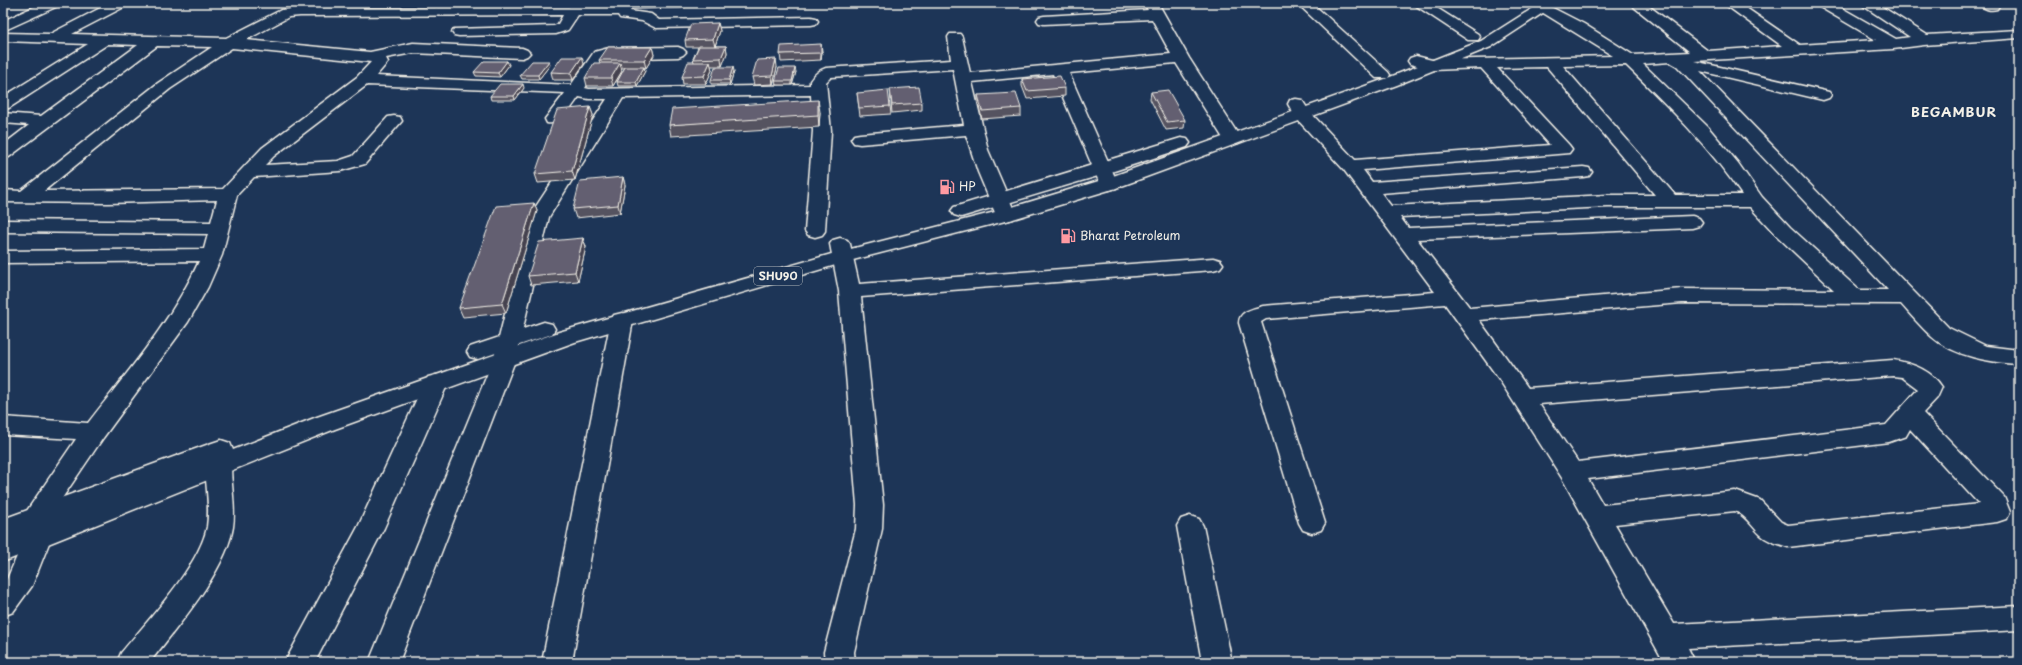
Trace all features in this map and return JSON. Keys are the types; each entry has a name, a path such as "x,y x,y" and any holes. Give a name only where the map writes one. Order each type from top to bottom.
{"street":[{"path":"3,20 39,3"},
{"path":"3,27 53,3"},
{"path":"51,39 121,3"},
{"path":"27,195 164,86 230,43 279,16 292,12 626,6 680,3"},
{"path":"1304,3 1382,75"},
{"path":"1420,3 1473,37"},
{"path":"1636,3 1704,55"},
{"path":"1730,3 1796,49"},
{"path":"1823,3 1893,44"},
{"path":"1866,3 1924,40"},
{"path":"1680,662 1571,472 1522,397 1457,306 1368,188 1299,109 1382,75 1424,63 1473,37 1541,5 1579,27 1630,60 1702,131 1732,167 1755,201 1784,231 1854,297"},
{"name":"SHU90","path":"3,551 37,528 218,466 326,423 436,383 507,349 622,320 841,251 1002,208 1106,176 1299,109 1391,82 1424,63 1486,44 1541,5"},
{"path":"626,6 625,15 646,17 656,24 811,21"},
{"path":"459,32 556,30 563,27 576,7"},
{"path":"1044,20 1154,8 1181,58 1229,133"},
{"path":"1424,63 1485,64 1678,60 1704,55 1893,44 1924,40 2019,34"},
{"path":"955,37 973,129 993,188 1002,208"},
{"path":"3,38 230,43 378,58 380,62 363,80 268,152 228,194 212,255 198,287 177,322 94,432 37,528 18,586 3,604"},
{"path":"3,104 104,40"},
{"path":"3,153 154,41"},
{"path":"370,57 413,48 522,52"},
{"path":"553,119 575,91 598,56 609,53 678,52"},
{"path":"815,231 822,131 818,81 826,73 1059,69 1181,58"},
{"path":"1678,60 1823,95"},
{"path":"1678,60 1941,333 1962,345 1995,356 2019,357"},
{"path":"1551,62 1670,201"},
{"path":"1485,64 1608,201"},
{"path":"1059,69 1106,176"},
{"path":"363,80 556,88 590,94 819,90"},
{"path":"384,662 507,349 539,217 618,94"},
{"path":"3,118 45,121"},
{"path":"248,172 340,166 355,163 394,121"},
{"path":"860,139 973,129"},
{"path":"1350,166 1563,150"},
{"path":"1368,188 1583,172"},
{"path":"3,196 27,195 108,197 228,194"},
{"path":"1386,212 1608,201 1755,201"},
{"path":"1403,234 1692,222"},
{"path":"3,226 220,228"},
{"path":"3,530 37,528 507,349 661,294 841,251 850,290 869,513 869,529 839,652 840,662"},
{"path":"3,257 212,255"},
{"path":"850,290 1213,264"},
{"path":"1312,523 1252,330 1250,318 1263,313 1682,296 1906,297"},
{"path":"557,662 622,320"},
{"path":"1522,397 1893,368 1908,370 1930,387 1929,392 1909,413 1897,430 1889,434 1571,472"},
{"path":"300,662 371,528 436,383"},
{"path":"1596,516 1735,501 1746,502 1754,509 1770,529 1779,534 1788,536 1997,512 1995,504 1909,413"},
{"path":"3,426 94,432"},
{"path":"132,662 192,583 215,546 220,527 218,466"},
{"path":"1190,526 1217,662"},
{"path":"1666,637 2019,618"}],"building":[{"path":"718,23 713,39 685,40 691,24"},
{"path":"821,44 821,53 780,54 781,46"},
{"path":"699,46 726,46 721,58 693,59"},
{"path":"608,47 652,47 644,60 599,60"},
{"path":"562,57 582,57 571,73 551,72"},
{"path":"776,59 772,76 752,77 757,60"},
{"path":"484,61 507,61 498,73 474,72"},
{"path":"532,61 549,61 538,75 520,75"},
{"path":"688,62 710,62 704,76 682,77"},
{"path":"594,63 620,63 611,78 585,78"},
{"path":"625,67 644,67 636,82 617,82"},
{"path":"715,67 733,67 729,80 711,80"},
{"path":"779,68 795,68 792,81 775,81"},
{"path":"1060,76 1065,88 1027,91 1022,79"},
{"path":"500,84 523,84 514,96 490,96"},
{"path":"919,87 922,103 892,105 890,89"},
{"path":"888,90 890,106 859,108 857,93"},
{"path":"1168,90 1185,120 1167,122 1151,92"},
{"path":"1016,93 1021,108 982,111 978,95"},
{"path":"818,100 818,115 669,125 672,109"},
{"path":"590,107 572,171 535,174 557,110"},
{"path":"623,177 618,205 573,209 580,181"},
{"path":"534,203 502,304 459,308 496,206"},
{"path":"583,238 575,272 528,276 539,242"}],"place":[{"name":"HP","path":"947,187"},
{"name":"Bharat Petroleum","path":"1068,236"}],"district":[{"name":"BEGAMBUR","path":"1954,112"}]}
